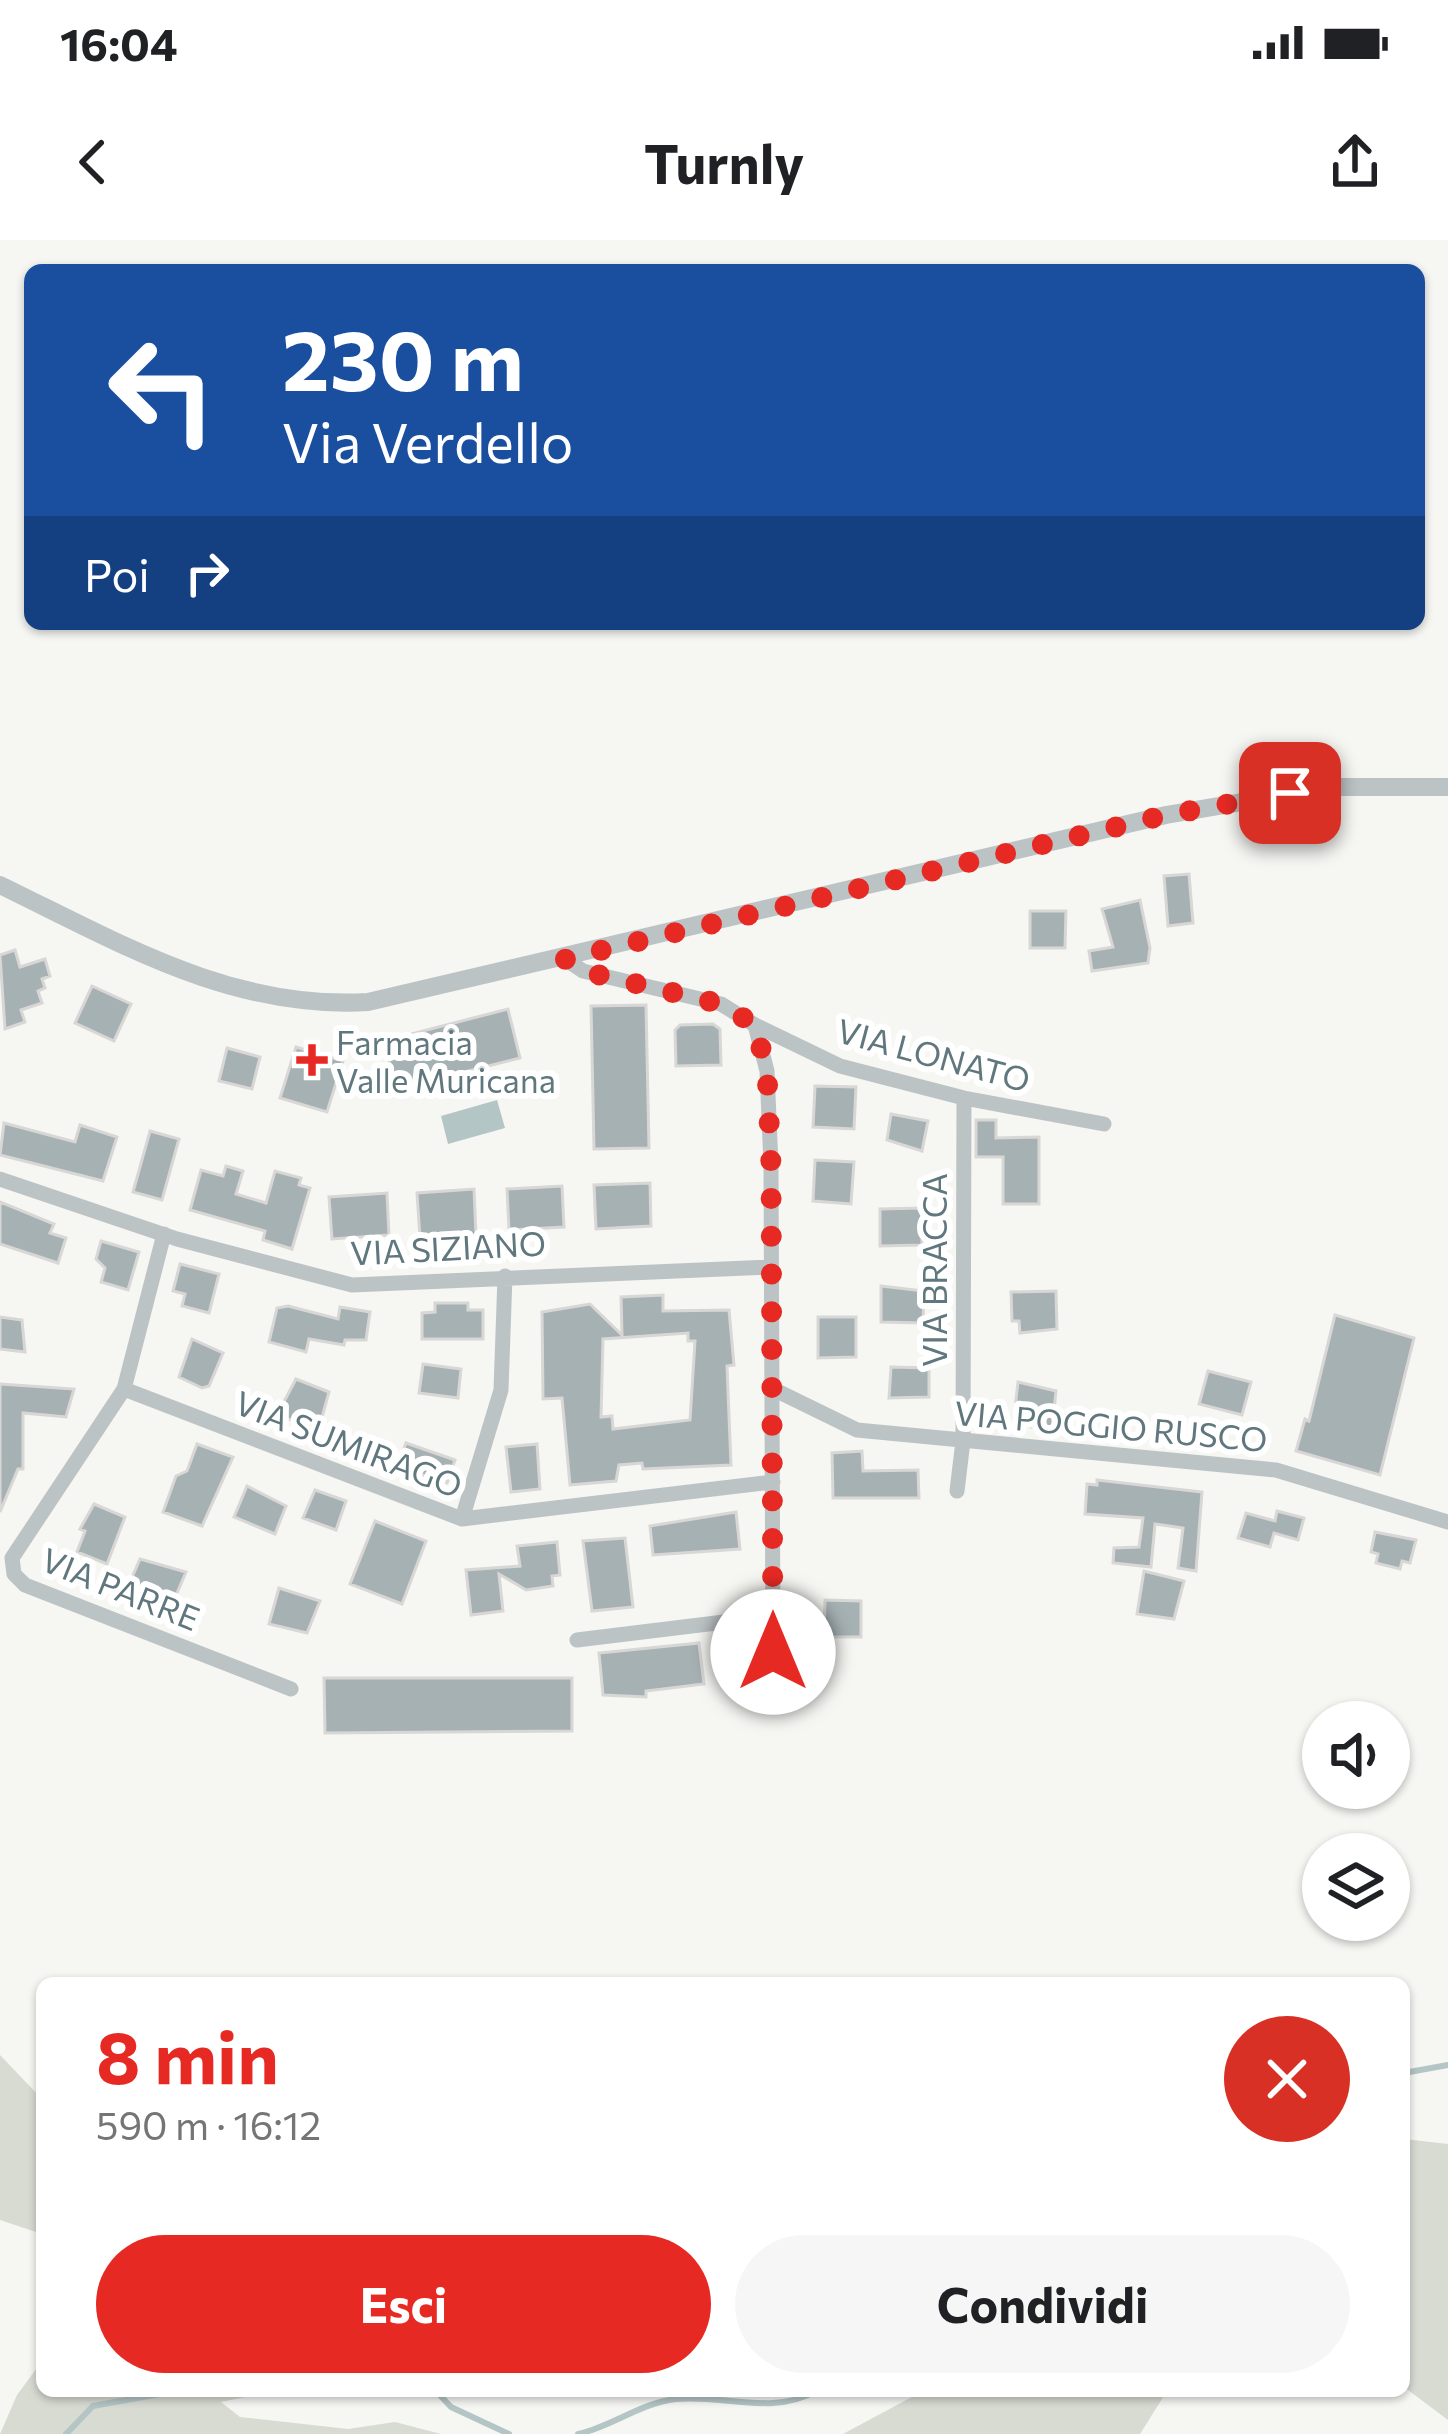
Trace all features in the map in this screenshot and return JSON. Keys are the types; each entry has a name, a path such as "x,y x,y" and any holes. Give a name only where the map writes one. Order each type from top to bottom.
{"street":[{"path":"0,885 215,986 294,1002 406,997 1166,815 1329,787 1448,787"},
{"name":"VIA LONATO","path":"565,959 583,971 721,1004 840,1066 964,1098 1104,1124"},
{"path":"755,1025 767,1071 773,1652"},
{"name":"VIA BRACCA","path":"957,1491 963,1442 964,1098"},
{"name":"VIA SIZIANO","path":"0,1179 164,1234 352,1285 771,1267"},
{"name":"VIA PARRE","path":"164,1234 124,1389 12,1558 14,1574 25,1585 292,1689"},
{"path":"463,1519 501,1390 505,1276"},
{"name":"VIA POGGIO RUSCO","path":"771,1388 857,1430 1276,1470 1448,1522"},
{"name":"VIA SUMIRAGO","path":"124,1389 463,1519 773,1482"},
{"path":"577,1640 773,1616"}],"shaded area":[{"path":"497,1100 505,1128 448,1144 441,1116"},
{"path":"0,2055 36,2093 36,2232 0,2220"},
{"path":"1410,2140 1448,2144 1448,2420 1410,2392"},
{"path":"36,2369 36,2397 245,2397 221,2402 240,2417 348,2429 395,2422 441,2434 0,2434 17,2395"},
{"path":"912,2397 1163,2397 1140,2434 843,2434"}],"building":[{"path":"1189,874 1193,923 1168,926 1164,876"},
{"path":"1140,900 1150,948 1148,963 1092,971 1089,951 1113,947 1102,909"},
{"path":"1030,911 1066,911 1065,948 1030,948"},
{"path":"15,950 20,967 45,959 50,976 42,979 45,988 38,991 42,1003 21,1010 25,1022 5,1029 0,955"},
{"path":"92,986 131,1004 114,1041 75,1023"},
{"path":"646,1005 649,1148 594,1149 591,1006"},
{"path":"508,1009 520,1058 396,1089 384,1041"},
{"path":"713,1024 720,1029 721,1065 676,1066 675,1030 680,1025"},
{"path":"296,1047 343,1061 327,1112 280,1098"},
{"path":"227,1048 260,1057 252,1089 219,1081"},
{"path":"815,1086 856,1087 854,1129 813,1127"},
{"path":"891,1114 928,1121 922,1151 887,1140"},
{"path":"976,1120 996,1120 996,1138 1039,1137 1039,1204 1003,1204 1003,1157 976,1157"},
{"path":"4,1123 75,1142 80,1125 117,1137 103,1181 0,1155"},
{"path":"150,1131 179,1139 162,1200 133,1192"},
{"path":"815,1160 854,1162 851,1204 813,1201"},
{"path":"226,1166 243,1171 236,1194 266,1203 275,1171 301,1178 299,1185 310,1188 292,1249 263,1240 265,1231 190,1210 201,1170 223,1176"},
{"path":"650,1183 651,1226 596,1229 594,1185"},
{"path":"562,1186 564,1227 509,1230 507,1189"},
{"path":"474,1189 476,1235 420,1238 417,1193"},
{"path":"387,1193 389,1235 332,1239 329,1197"},
{"path":"0,1202 54,1224 50,1233 66,1238 58,1263 0,1244"},
{"path":"922,1208 922,1245 880,1246 880,1209"},
{"path":"101,1241 139,1252 128,1290 101,1282 105,1268 96,1259"},
{"path":"180,1264 219,1274 209,1313 182,1306 185,1294 173,1291"},
{"path":"881,1286 924,1291 923,1323 881,1322"},
{"path":"1056,1291 1057,1329 1020,1333 1019,1321 1012,1321 1011,1292"},
{"path":"663,1295 663,1311 729,1310 734,1365 727,1366 731,1465 643,1469 642,1463 619,1465 616,1481 570,1485 562,1398 543,1399 542,1312 590,1304 622,1335 621,1297","holes":["688,1333 688,1341 695,1341 690,1420 613,1429 612,1416 601,1417 603,1339"]},
{"path":"435,1303 468,1303 468,1310 483,1310 483,1339 422,1339 422,1313 435,1312"},
{"path":"288,1306 338,1319 340,1307 370,1312 366,1340 345,1340 344,1345 309,1339 306,1352 269,1342 277,1308"},
{"path":"1335,1315 1414,1338 1380,1475 1296,1451 1305,1419 1309,1421"},
{"path":"0,1317 22,1320 25,1352 0,1349"},
{"path":"818,1317 856,1317 856,1357 818,1358"},
{"path":"192,1339 223,1353 209,1386 202,1388 179,1377"},
{"path":"423,1364 461,1369 458,1398 419,1393"},
{"path":"891,1367 929,1368 929,1397 889,1398"},
{"path":"1208,1371 1251,1382 1242,1415 1199,1404"},
{"path":"296,1379 329,1392 321,1421 307,1416 304,1425 277,1415"},
{"path":"1018,1382 1056,1391 1052,1429 1013,1425"},
{"path":"0,1384 74,1389 66,1417 23,1413 23,1469 18,1469 0,1512"},
{"path":"406,1443 455,1460 447,1483 397,1467"},
{"path":"197,1444 233,1457 202,1526 163,1512 176,1476 187,1471"},
{"path":"537,1444 540,1489 511,1492 506,1447"},
{"path":"862,1451 863,1471 918,1470 919,1498 833,1498 832,1453"},
{"path":"1097,1480 1202,1492 1196,1571 1178,1568 1183,1528 1155,1524 1151,1567 1113,1563 1114,1548 1139,1547 1143,1518 1085,1514 1087,1484 1097,1485"},
{"path":"247,1486 286,1506 275,1534 234,1517"},
{"path":"315,1490 346,1501 336,1530 303,1518"},
{"path":"94,1504 125,1517 107,1564 77,1552 85,1531 80,1529"},
{"path":"1277,1511 1304,1518 1298,1540 1274,1533 1270,1547 1238,1538 1246,1513 1275,1521"},
{"path":"736,1512 740,1549 653,1555 650,1526"},
{"path":"375,1521 426,1541 402,1604 350,1584"},
{"path":"1375,1532 1416,1540 1410,1563 1402,1561 1400,1569 1376,1563 1378,1554 1371,1552"},
{"path":"625,1538 633,1607 592,1611 583,1541"},
{"path":"557,1542 560,1575 552,1576 553,1586 526,1590 499,1574 503,1611 471,1615 466,1570 520,1566 517,1546"},
{"path":"140,1559 186,1572 171,1607 127,1589"},
{"path":"1144,1571 1184,1581 1174,1619 1137,1614"},
{"path":"279,1588 320,1601 307,1633 269,1624"},
{"path":"825,1600 861,1601 861,1637 824,1637"},
{"path":"699,1643 704,1684 646,1691 646,1697 603,1695 599,1653"},
{"path":"324,1678 572,1678 572,1731 325,1733"}],"waterway":[{"path":"1410,2072 1448,2065"},
{"path":"66,2434 93,2406 143,2397"},
{"path":"442,2397 451,2407 509,2434"},
{"path":"578,2434 663,2401 765,2403 802,2397"}],"place":[{"name":"Farmacia Valle Muricana","path":"312,1060"}],"route":[{"path":"773,1652 771,1165 767,1071 755,1025 721,1004 583,971 565,959 1166,815 1290,793"}]}
